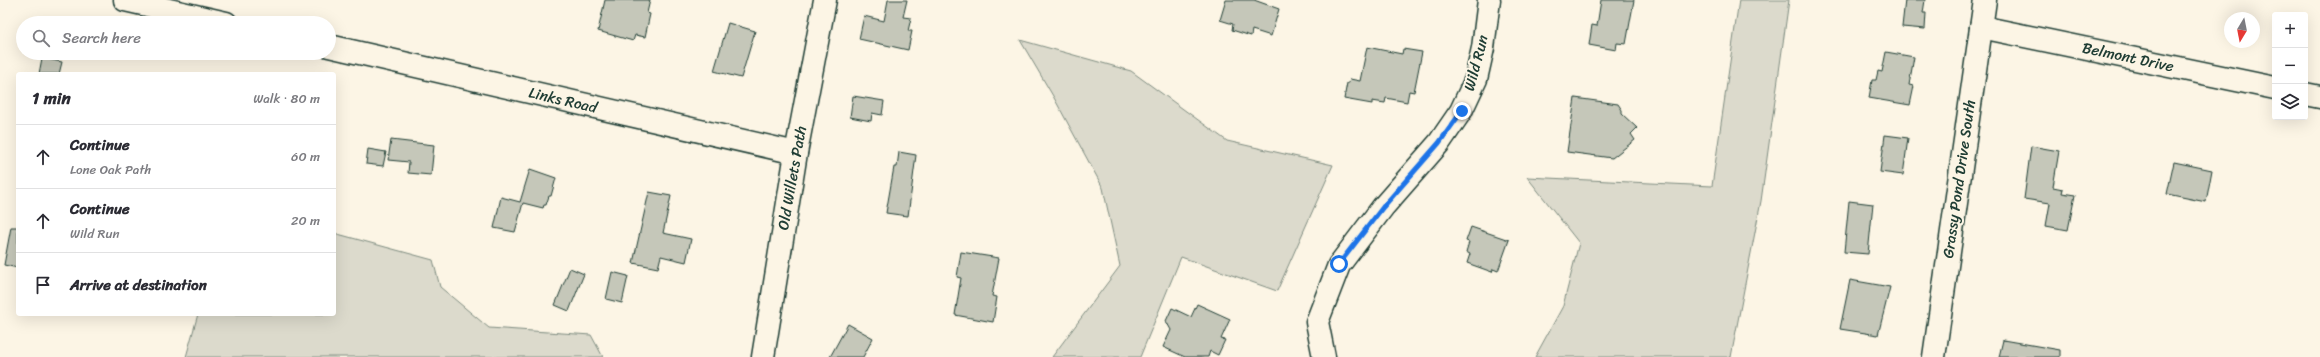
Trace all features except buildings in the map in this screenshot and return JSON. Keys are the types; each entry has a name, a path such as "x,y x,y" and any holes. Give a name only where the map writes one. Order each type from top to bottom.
{"street":[{"path":"125,0 195,16"},
{"name":"Old Willets Path","path":"763,357 796,153 825,0"},
{"name":"Wild Run","path":"1324,357 1317,322 1339,264 1383,207 1439,143 1462,111 1476,79 1484,48 1489,0"},
{"name":"Grassy Pond Drive South","path":"1934,357 1984,0"},
{"name":"Belmont Drive","path":"1981,27 2272,87"},
{"name":"Links Road","path":"336,48 796,153"},
{"path":"2308,95 2320,97"}],"shaded area":[{"path":"1739,0 1789,0 1761,201 1731,357 1535,357 1563,306 1579,243 1527,177 1712,186"},
{"path":"1020,40 1131,71 1227,141 1333,165 1277,291 1181,257 1140,357 1052,357 1120,266 1103,188 1053,96"},
{"path":"336,234 433,260 440,287 489,328 591,335 603,357 186,357 197,316 336,316"}],"route":[{"path":"1339,264 1383,207 1439,143 1462,111"}]}
